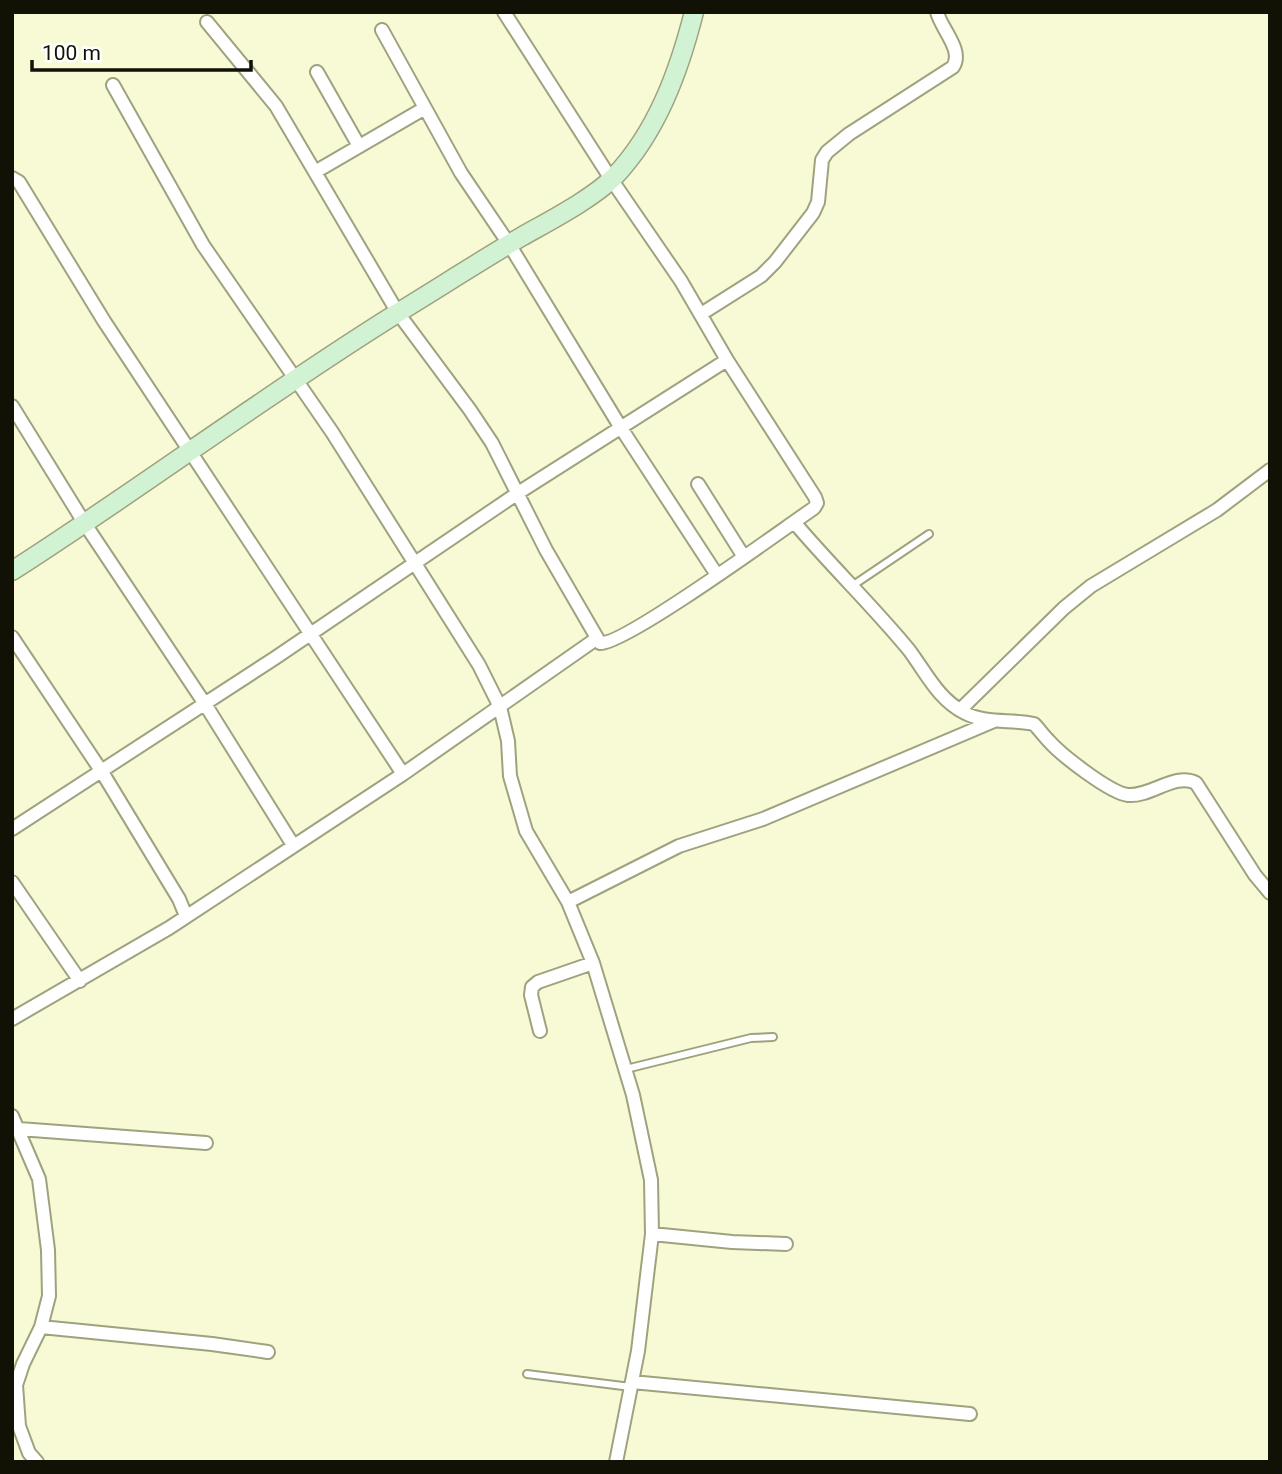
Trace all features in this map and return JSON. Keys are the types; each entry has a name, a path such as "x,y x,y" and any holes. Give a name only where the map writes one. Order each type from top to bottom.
{"main road":[{"path":"12,570 85,524 295,380 611,180 643,141 660,108 686,43 694,12"}],"street":[{"path":"207,22 276,106 398,313 492,443 546,550 596,639 603,644 612,642 657,615 814,508 817,503 701,314 611,180 504,12"},
{"path":"701,314 761,276 790,243 818,202 822,160 827,152 849,134 953,67 957,58 955,50 937,12"},
{"path":"382,30 461,173 509,244 621,428 717,575"},
{"path":"317,72 359,146"},
{"path":"113,85 203,245 332,432 479,664 500,707 508,741 510,776 526,831 568,902 593,963 626,1069 651,1180 652,1234 632,1385 616,1462"},
{"path":"315,172 425,107"},
{"path":"12,178 19,182 104,321 403,774"},
{"path":"12,829 205,704 518,493 727,360"},
{"path":"12,406 85,524 205,704 293,845"},
{"path":"960,710 1064,608 1091,586 1217,510 1270,470"},
{"path":"698,485 744,557"},
{"path":"794,522 909,650 939,693 960,710 973,717 994,721 1034,724 1062,754 1125,795 1136,795 1185,779 1196,783 1255,875 1270,893"},
{"path":"12,637 102,772 186,916"},
{"path":"12,1019 186,916 403,774 596,639"},
{"path":"568,902 679,846 763,819 994,721"},
{"path":"12,882 80,981"},
{"path":"540,1031 531,995 532,987 538,982 593,963"},
{"path":"12,1116 39,1179 48,1250 48,1297 41,1327 14,1386 19,1426 29,1453 36,1461"},
{"path":"19,1129 206,1143"},
{"path":"652,1234 786,1244"},
{"path":"41,1327 268,1352"},
{"path":"632,1385 970,1414"}],"lane":[{"path":"851,587 929,534"},
{"path":"626,1069 751,1038 773,1037"},
{"path":"527,1374 632,1385"}]}
